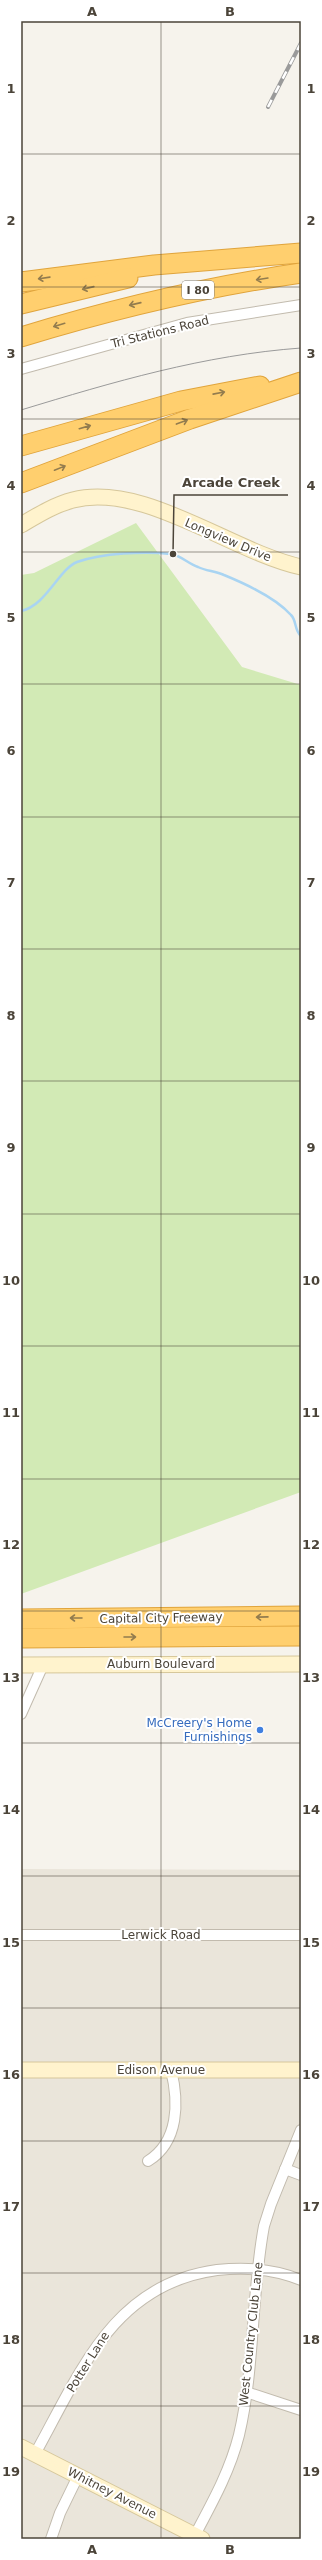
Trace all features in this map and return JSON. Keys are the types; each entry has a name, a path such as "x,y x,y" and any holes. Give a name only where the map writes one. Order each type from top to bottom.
{"highway":[{"path":"21,282 208,260 301,253"},
{"path":"21,304 208,260"},
{"name":"I 80","path":"21,337 118,308 206,288 301,273"},
{"path":"21,446 181,401 233,390 301,382"},
{"path":"21,483 190,419 301,382"},
{"name":"Capital City Freeway","path":"21,1618 301,1616"},
{"name":"Capital City Freeway","path":"21,1638 301,1636"}],"street":[{"name":"Tri Stations Road","path":"21,369 187,323 301,305"},
{"name":"Longview Drive","path":"21,525 46,510 68,502 87,498 115,497 148,505 256,553 301,567"},
{"name":"Auburn Boulevard","path":"21,1665 301,1664"},
{"path":"21,1714 44,1665"},
{"name":"Lerwick Road","path":"21,1935 301,1935"},
{"name":"Edison Avenue","path":"21,2070 301,2070"},
{"path":"148,2162 165,2145 172,2130 176,2095 171,2070"},
{"name":"West Country Club Lane","path":"199,2537 233,2456 246,2392 258,2270 264,2226 301,2130"},
{"path":"285,2169 301,2175"},
{"name":"Potter Lane","path":"35,2454 95,2346 127,2310 157,2289 191,2276 227,2269 258,2270 301,2280"},
{"path":"246,2392 301,2410"},
{"name":"Whitney Avenue","path":"21,2447 199,2537"},
{"path":"51,2539 60,2513 78,2476"}],"shaded area":[{"path":"21,1869 301,1870 301,2539 21,2539"}],"green space":[{"path":"136,523 242,667 301,685 301,1492 21,1594 21,575 34,573"}],"waterway":[{"path":"21,611 30,608 38,602 64,572 77,562 111,555 149,553 171,554 178,556 191,564 221,574 251,587 277,602 293,617 297,631 301,636"}],"tram line":[{"path":"21,410 90,389 194,363 301,348"}],"railway":[{"path":"268,107 301,43"}],"place":[{"name":"Arcade Creek","path":"173,554"},
{"name":"McCreery's Home Furnishings","path":"260,1730"}]}
